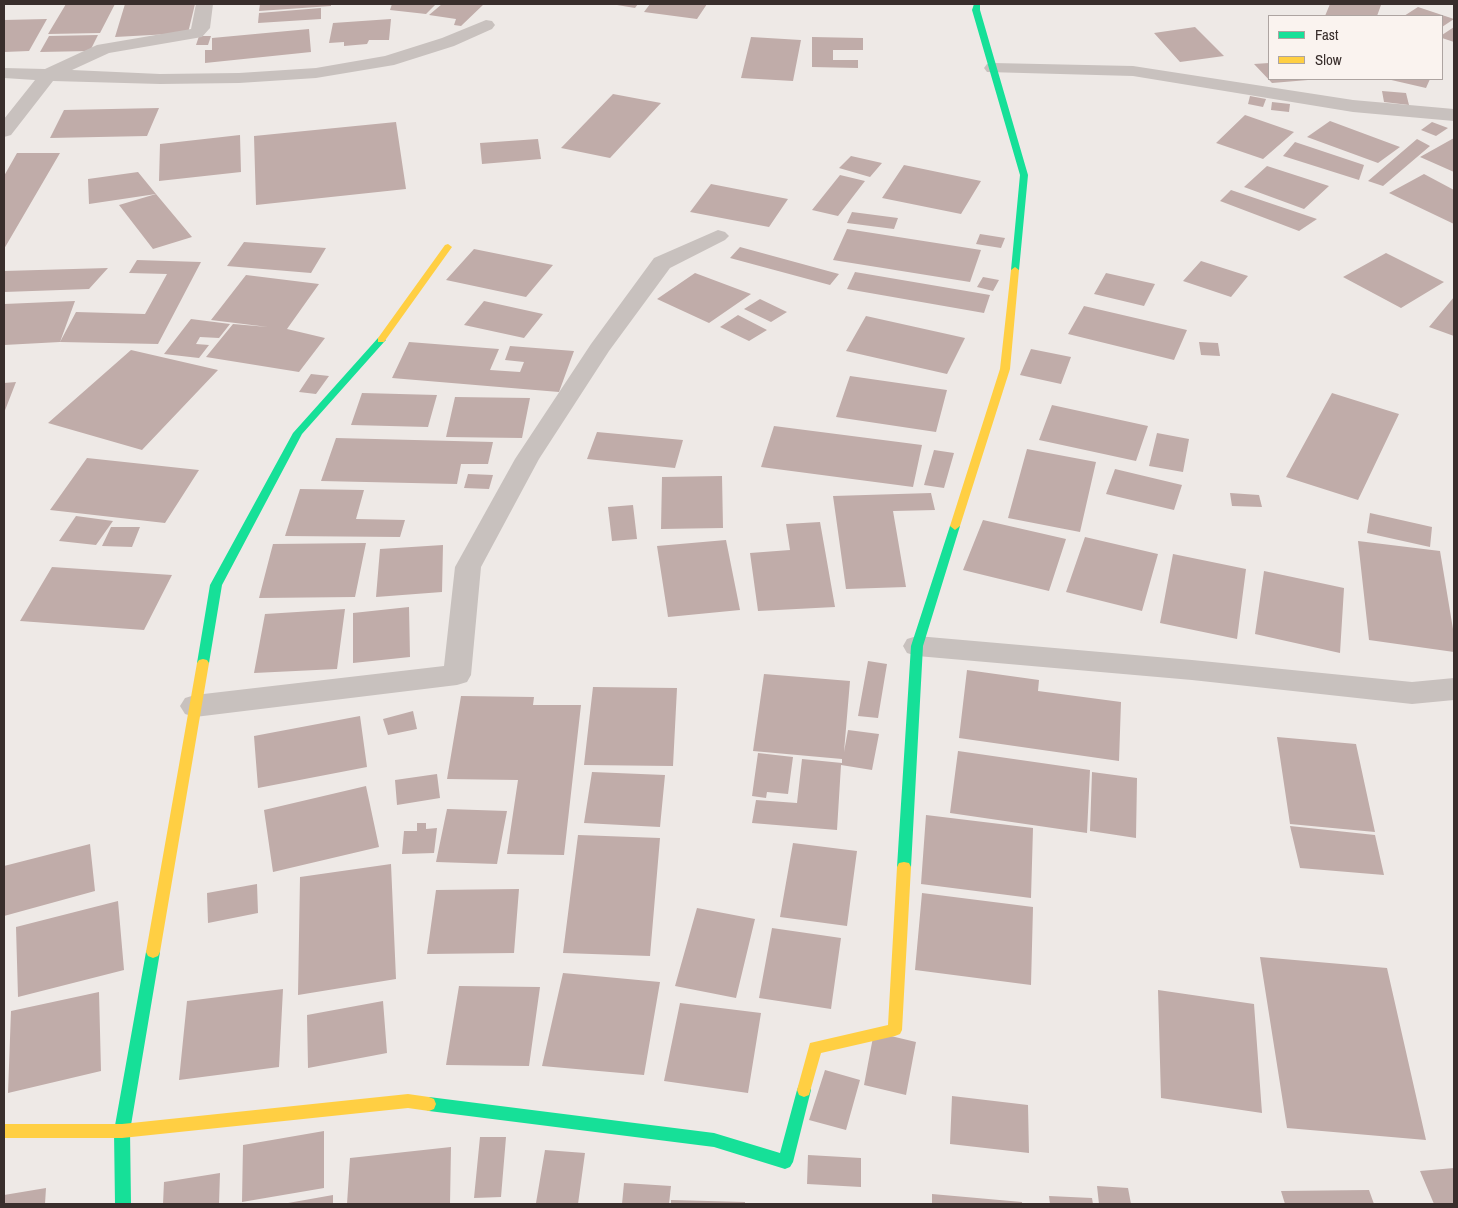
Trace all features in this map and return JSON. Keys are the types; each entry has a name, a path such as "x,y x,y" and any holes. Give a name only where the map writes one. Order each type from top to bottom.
{"street":[{"path":"4,131 48,75 103,49 135,42 196,34 202,28 204,4"},
{"path":"4,1131 122,1131 408,1101 714,1140 785,1162 815,1048 895,1030 917,646 1005,370 1024,175 976,10 977,4"},
{"path":"4,73 160,79 239,78 316,73 388,61 448,42 486,25"},
{"path":"993,68 1132,71 1353,106 1454,115"},
{"path":"195,706 457,675 468,567 527,459 599,349 662,263 718,236"},
{"path":"123,1204 122,1131 216,585 298,433 375,348 448,247"},
{"path":"917,646 1192,670 1412,693 1454,689"}],"building":[{"path":"66,4 115,4 100,33 48,34"},
{"path":"125,4 195,4 188,33 115,37"},
{"path":"260,4 331,4 331,6 259,11"},
{"path":"392,4 436,4 426,14 390,10"},
{"path":"442,4 484,4 461,26 454,25 456,19 429,15"},
{"path":"611,4 638,4 635,8"},
{"path":"650,4 707,4 697,19 644,12"},
{"path":"1330,4 1381,5 1377,15 1325,15"},
{"path":"1418,7 1442,15 1406,15"},
{"path":"321,8 321,19 258,23 259,13"},
{"path":"1443,15 1454,19 1443,26"},
{"path":"47,19 29,51 4,52 4,20"},
{"path":"391,19 389,40 369,40 367,44 344,46 344,42 329,43 333,23"},
{"path":"1195,27 1224,56 1180,62 1154,33"},
{"path":"1454,27 1454,42 1443,38 1443,34"},
{"path":"309,29 311,52 205,63 205,50 212,50 212,38"},
{"path":"98,35 90,51 40,52 49,36"},
{"path":"199,36 211,36 208,45 196,45"},
{"path":"751,37 801,40 793,81 741,78"},
{"path":"812,37 863,38 863,50 833,50 833,60 858,60 858,68 812,67"},
{"path":"1268,63 1268,79 1254,64"},
{"path":"1269,80 1308,80 1272,83"},
{"path":"1391,80 1430,80 1426,88"},
{"path":"1382,91 1406,93 1409,105 1384,102"},
{"path":"613,94 661,103 610,158 561,148"},
{"path":"1250,96 1266,99 1263,107 1248,104"},
{"path":"1272,102 1290,104 1289,112 1271,110"},
{"path":"159,108 147,136 50,138 64,110"},
{"path":"1245,115 1294,132 1263,159 1216,143"},
{"path":"1330,121 1400,147 1378,163 1307,137"},
{"path":"396,122 406,189 256,205 254,136"},
{"path":"1432,122 1448,128 1436,136 1421,130"},
{"path":"240,135 241,172 159,181 160,144"},
{"path":"1454,138 1454,172 1420,157"},
{"path":"538,139 541,159 482,164 480,143"},
{"path":"1417,139 1430,146 1383,186 1368,181"},
{"path":"1295,142 1364,165 1359,180 1283,156"},
{"path":"17,153 60,153 4,249 4,176"},
{"path":"851,156 882,163 870,177 839,168"},
{"path":"904,165 981,181 961,214 882,198"},
{"path":"1267,166 1329,186 1304,209 1244,187"},
{"path":"138,172 156,194 89,204 88,179"},
{"path":"1424,174 1454,190 1454,224 1389,193"},
{"path":"840,175 865,181 838,216 812,210"},
{"path":"711,184 788,199 769,227 690,212"},
{"path":"1231,190 1317,219 1299,231 1220,201"},
{"path":"156,194 192,237 153,249 119,205"},
{"path":"852,212 898,218 894,229 847,223"},
{"path":"847,229 981,250 970,282 833,260"},
{"path":"980,234 1005,238 1001,248 976,244"},
{"path":"244,242 326,248 311,273 227,266"},
{"path":"740,247 839,274 830,285 730,258"},
{"path":"474,249 553,265 526,297 446,280"},
{"path":"1386,253 1444,282 1401,308 1343,277"},
{"path":"137,260 201,262 158,344 60,342 76,312 145,314 167,274 129,273"},
{"path":"1201,261 1248,276 1231,297 1183,281"},
{"path":"108,268 89,289 4,292 4,271"},
{"path":"855,272 990,295 984,313 847,289"},
{"path":"695,273 751,294 709,323 657,299"},
{"path":"1106,273 1155,284 1144,306 1094,294"},
{"path":"246,275 319,284 287,329 325,338 299,372 206,357 233,324 268,327 211,320"},
{"path":"983,277 999,280 993,291 977,287"},
{"path":"1454,297 1454,336 1429,327"},
{"path":"760,299 787,312 771,322 744,309"},
{"path":"75,301 60,342 4,345 4,304"},
{"path":"484,301 543,314 524,338 464,325"},
{"path":"1084,306 1187,330 1174,360 1068,334"},
{"path":"738,315 767,330 749,341 720,327"},
{"path":"866,316 965,338 947,374 846,351"},
{"path":"191,319 230,324 219,338 200,337 196,344 209,345 199,358 164,354"},
{"path":"409,342 499,349 490,370 520,372 524,362 505,360 510,346 574,351 559,392 392,378"},
{"path":"1199,342 1218,343 1220,356 1201,355"},
{"path":"1031,349 1071,357 1061,384 1020,375"},
{"path":"131,350 218,370 142,450 48,423"},
{"path":"311,374 329,376 316,394 299,392"},
{"path":"850,376 947,390 936,432 836,417"},
{"path":"16,382 4,413 4,383"},
{"path":"362,393 437,395 428,427 351,425"},
{"path":"1332,393 1399,414 1358,500 1286,477"},
{"path":"455,397 530,398 522,438 446,437"},
{"path":"1052,405 1148,426 1136,461 1039,440"},
{"path":"774,426 922,445 913,487 761,467"},
{"path":"597,432 683,440 675,468 587,459"},
{"path":"1157,433 1189,439 1183,472 1149,466"},
{"path":"336,438 493,442 488,464 461,464 457,484 321,481"},
{"path":"1027,449 1096,462 1080,532 1008,518"},
{"path":"934,450 954,453 944,488 924,485"},
{"path":"87,458 199,470 165,523 50,510"},
{"path":"1115,469 1182,485 1174,510 1106,494"},
{"path":"468,474 493,475 489,489 464,488"},
{"path":"722,476 723,528 661,529 662,477"},
{"path":"300,489 364,490 356,519 405,520 400,537 285,536"},
{"path":"931,493 935,510 893,511 906,587 846,589 833,496"},
{"path":"1230,493 1259,495 1262,507 1232,506"},
{"path":"633,505 637,539 612,541 608,507"},
{"path":"1370,513 1432,527 1430,547 1367,533"},
{"path":"76,516 113,521 96,545 59,541"},
{"path":"983,520 1066,539 1049,591 963,570"},
{"path":"820,522 835,607 758,611 750,553 790,550 786,524"},
{"path":"111,527 140,527 132,547 102,546"},
{"path":"1085,537 1158,554 1142,611 1066,592"},
{"path":"726,540 740,610 668,617 657,546"},
{"path":"1358,541 1440,551 1454,635 1454,652 1369,640"},
{"path":"366,543 355,597 259,598 273,544"},
{"path":"443,545 442,592 376,597 380,549"},
{"path":"1173,554 1246,569 1237,639 1160,623"},
{"path":"52,567 172,575 144,630 20,621"},
{"path":"1264,571 1344,588 1340,653 1255,634"},
{"path":"409,607 410,657 353,663 353,613"},
{"path":"345,609 337,669 254,673 265,614"},
{"path":"868,661 887,664 878,718 858,716"},
{"path":"967,670 1039,680 1038,691 1121,702 1119,761 959,738"},
{"path":"764,674 850,681 844,752 848,730 879,734 872,770 841,765 837,830 752,823 756,800 797,803 802,759 842,763 842,759 753,751"},
{"path":"593,687 677,688 673,766 584,765"},
{"path":"461,696 534,697 533,705 581,705 564,855 507,854 518,780 447,779"},
{"path":"413,711 417,729 388,735 383,719"},
{"path":"360,716 367,767 258,788 254,736"},
{"path":"1277,737 1356,744 1375,832 1290,824"},
{"path":"958,751 1090,770 1087,833 950,813"},
{"path":"758,753 793,757 788,794 767,792 766,798 752,796"},
{"path":"592,772 665,775 660,827 584,823"},
{"path":"1092,772 1137,778 1136,838 1090,831"},
{"path":"437,774 440,798 397,805 395,780"},
{"path":"366,786 379,847 273,872 264,810"},
{"path":"447,809 507,811 497,864 436,862"},
{"path":"926,815 1033,828 1031,898 921,884"},
{"path":"417,823 426,823 426,829 437,828 434,853 402,854 404,831 417,831"},
{"path":"1290,826 1375,835 1384,875 1300,868"},
{"path":"578,835 660,838 650,956 563,953"},
{"path":"793,843 857,851 847,926 780,917"},
{"path":"90,844 95,891 4,916 4,866"},
{"path":"391,864 396,979 298,995 300,877"},
{"path":"257,884 258,913 208,923 207,893"},
{"path":"519,889 514,953 427,954 436,890"},
{"path":"922,893 1033,907 1031,985 915,970"},
{"path":"118,901 124,970 18,997 16,927"},
{"path":"697,908 755,919 736,998 675,986"},
{"path":"772,928 841,938 831,1009 759,998"},
{"path":"1260,957 1387,968 1426,1140 1287,1128"},
{"path":"563,973 660,982 644,1075 542,1066"},
{"path":"459,986 540,987 529,1066 446,1065"},
{"path":"283,989 279,1067 179,1080 187,1001"},
{"path":"1158,990 1254,1004 1262,1113 1161,1098"},
{"path":"99,992 101,1071 8,1093 11,1011"},
{"path":"383,1001 387,1053 308,1068 307,1015"},
{"path":"680,1003 761,1013 748,1093 664,1081"},
{"path":"874,1032 916,1042 906,1095 864,1085"},
{"path":"825,1070 860,1080 846,1130 809,1120"},
{"path":"952,1096 1028,1105 1029,1153 950,1144"},
{"path":"324,1131 324,1188 242,1202 243,1145"},
{"path":"480,1137 506,1137 501,1197 474,1198"},
{"path":"451,1147 450,1204 347,1204 350,1158"},
{"path":"545,1150 585,1153 578,1204 536,1203"},
{"path":"808,1155 861,1158 861,1187 807,1184"},
{"path":"1454,1168 1454,1204 1434,1204 1420,1171"},
{"path":"220,1173 219,1204 163,1204 164,1182"},
{"path":"624,1183 671,1186 669,1204 622,1204"},
{"path":"1097,1186 1128,1188 1131,1204 1099,1204"},
{"path":"46,1188 45,1204 4,1204 4,1195"},
{"path":"1369,1190 1374,1204 1285,1204 1281,1191"},
{"path":"932,1194 1022,1202 1022,1204 932,1204"},
{"path":"333,1195 333,1204 288,1204 288,1203"},
{"path":"1049,1196 1092,1198 1093,1204 1050,1204"},
{"path":"671,1200 745,1202 745,1204 671,1204"}],"traffic: fast":[{"path":"977,4 976,10 1024,175 1015,270"},
{"path":"203,663 216,585 298,433 381,340"},
{"path":"904,867 917,646 955,526"},
{"path":"123,1204 122,1131 153,952"},
{"path":"429,1104 714,1140 785,1162 804,1090"}],"traffic: slow":[{"path":"381,340 448,247"},
{"path":"955,526 1005,369 1015,270"},
{"path":"153,952 203,663"},
{"path":"804,1090 815,1048 895,1030 904,867"},
{"path":"4,1131 122,1131 408,1101 429,1104"}]}
